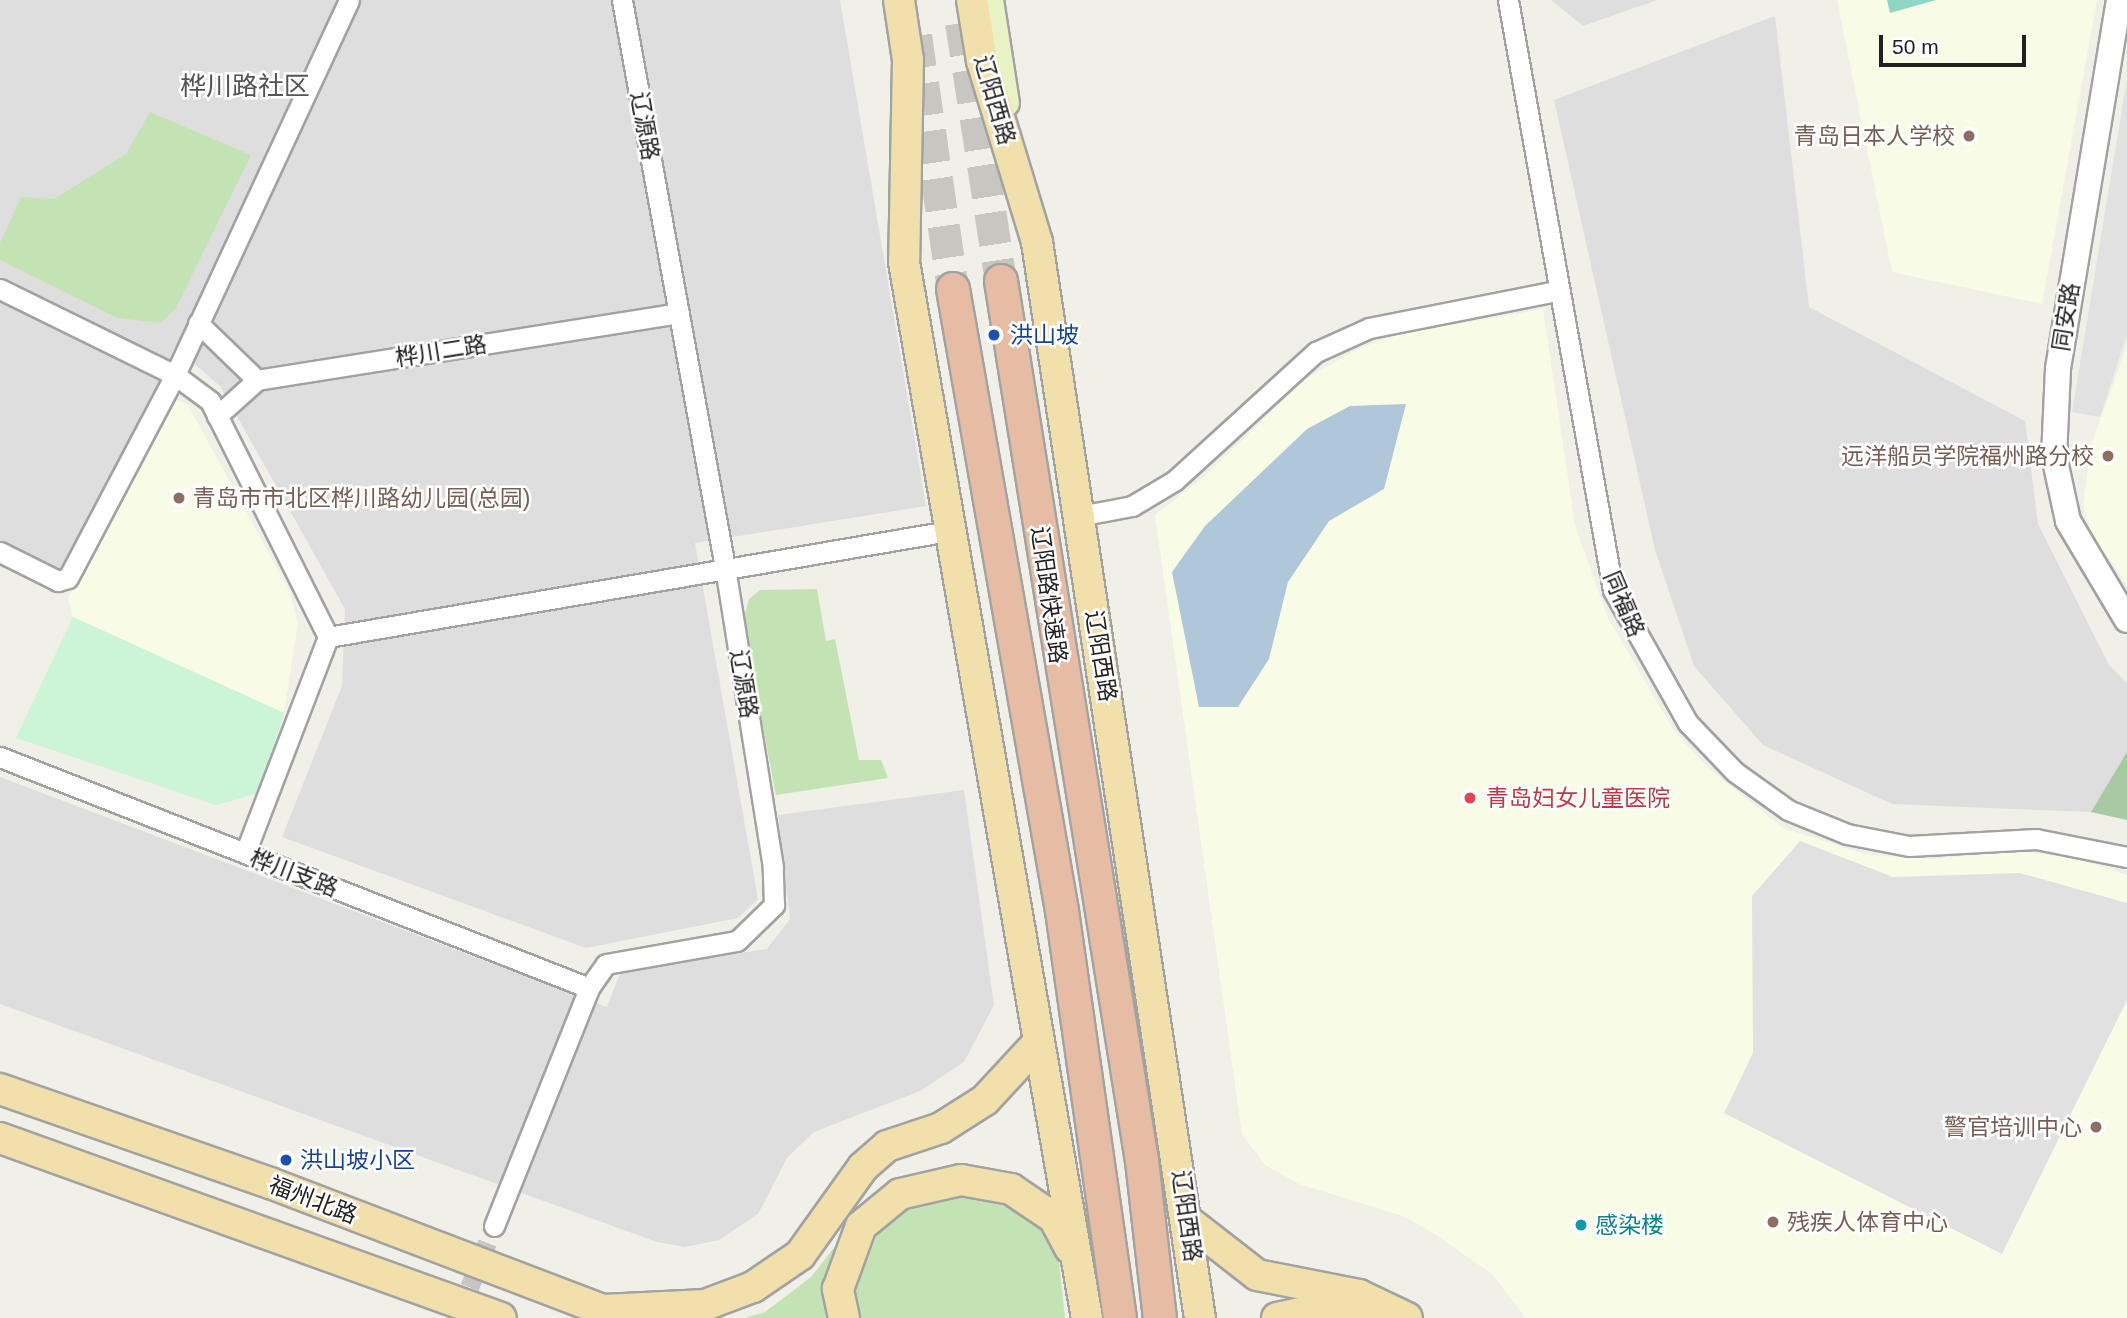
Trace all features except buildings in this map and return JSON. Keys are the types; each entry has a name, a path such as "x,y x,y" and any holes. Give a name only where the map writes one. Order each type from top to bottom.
{"highway":[{"name":"辽阳路快速路","path":"1001,281 1100,908"},
{"name":"辽阳路快速路","path":"953,289 1062,911 1120,1318"},
{"name":"辽阳西路","path":"1100,908 1160,1318"}],"main road":[{"path":"899,0 908,60 904,262 1036,1045 1087,1318"},
{"name":"辽阳西路","path":"972,0 982,61 1037,242 1189,1222 1200,1318"},
{"path":"989,0 1016,174"},
{"path":"613,1314 705,1305 753,1287 800,1255 863,1167 887,1146 942,1128 985,1100 1036,1045"},
{"name":"福州北路","path":"0,1089 613,1314"},
{"name":"福州北路","path":"0,1138 501,1318"},
{"path":"844,1318 838,1289 861,1226 912,1191 961,1180 1011,1189 1054,1218 1079,1264"},
{"path":"1189,1222 1257,1275 1359,1295 1407,1318"},
{"path":"1277,1318 1315,1310 1360,1318"}],"street":[{"path":"0,552 58,581 68,578 175,375 348,0"},
{"name":"辽源路","path":"494,1226 589,988 606,964 737,941 774,905 773,867 726,573 622,0"},
{"name":"同福路","path":"1508,0 1556,291 1613,590 1688,723 1735,772 1788,810 1847,834 1909,846 2036,839 2127,857"},
{"name":"同安路","path":"2119,0 2058,369 2054,456 2068,521 2127,620"},
{"path":"0,289 175,375 209,401 328,637 245,853"},
{"path":"1079,516 1132,506 1174,481 1316,352 1369,328 1556,291"},
{"name":"桦川二路","path":"257,380 679,313"},
{"path":"198,323 257,380 217,416"},
{"path":"328,637 726,573 949,531"},
{"name":"桦川支路","path":"0,757 589,988"}],"shaded area":[{"path":"0,0 840,0 926,506 695,543 758,899 738,918 586,948 282,837 342,686 345,609 220,386 175,347 57,594 0,565"},
{"path":"1551,0 1657,0 1583,26"},
{"name":"青岛日本人学校","path":"1837,0 2097,0 2042,304 1892,272"},
{"path":"1887,0 1936,0 1890,13"},
{"path":"1775,16 1809,307 2025,421 2038,524 2109,665 2127,683 2127,752 2091,812 1892,804 1763,745 1694,666 1655,550 1554,100"},
{"path":"2127,79 2127,335 2100,417 2072,412"},
{"name":"青岛妇女儿童医院","path":"1543,309 1575,525 1608,618 1674,731 1708,768 1783,828 1868,855 1932,859 2017,851 2072,857 2127,875 2127,1318 1526,1318 1493,1275 1441,1238 1406,1217 1299,1184 1265,1165 1242,1134 1155,515 1205,476 1305,379 1360,348 1397,335"},
{"name":"远洋船员学院福州路分校","path":"2127,346 2127,584 2092,535 2083,504 2092,442"},
{"name":"青岛市市北区桦川路幼儿园(总园)","path":"170,396 188,405 290,592 298,623 284,713 73,617 68,598"},
{"path":"1406,404 1384,489 1329,521 1288,582 1269,659 1238,707 1199,707 1172,572 1205,526 1307,429 1350,406"},
{"path":"0,777 607,1007 621,971 767,949 790,919 778,815 964,790 994,1005 964,1062 920,1091 814,1132 787,1158 758,1214 719,1240 685,1247 657,1242 0,1004"},
{"path":"1800,841 1893,877 2020,873 2127,903 2127,1000 2002,1254 1724,1113 1753,1053 1752,896"}],"green space":[{"path":"150,112 251,155 176,308 161,323 117,318 0,260 0,243 21,197 54,199 126,154"},
{"path":"817,589 826,641 835,639 859,760 881,760 888,778 776,795 743,622 749,599 760,590"},
{"path":"73,617 284,713 259,793 216,805 16,738"},
{"path":"2127,752 2127,820 2091,812"},
{"path":"959,1194 1006,1199 1044,1222 1058,1253 1065,1318 860,1318 855,1291 877,1235 907,1207"},
{"path":"840,1240 830,1318 745,1318 765,1312 811,1277"}],"tunnel":[{"path":"961,23 1001,281"},
{"path":"916,36 953,289"},
{"path":"459,1314 494,1226"}],"place":[{"name":"青岛日本人学校","path":"1969,136"},
{"name":"洪山坡","path":"994,335"},
{"name":"远洋船员学院福州路分校","path":"2108,456"},
{"name":"青岛市市北区桦川路幼儿园(总园)","path":"179,498"},
{"name":"青岛妇女儿童医院","path":"1470,798"},
{"name":"警官培训中心","path":"2096,1127"},
{"name":"洪山坡小区","path":"286,1160"},
{"name":"残疾人体育中心","path":"1773,1222"},
{"name":"感染楼","path":"1581,1225"}],"district":[{"name":"桦川路社区","path":"245,87"}]}
